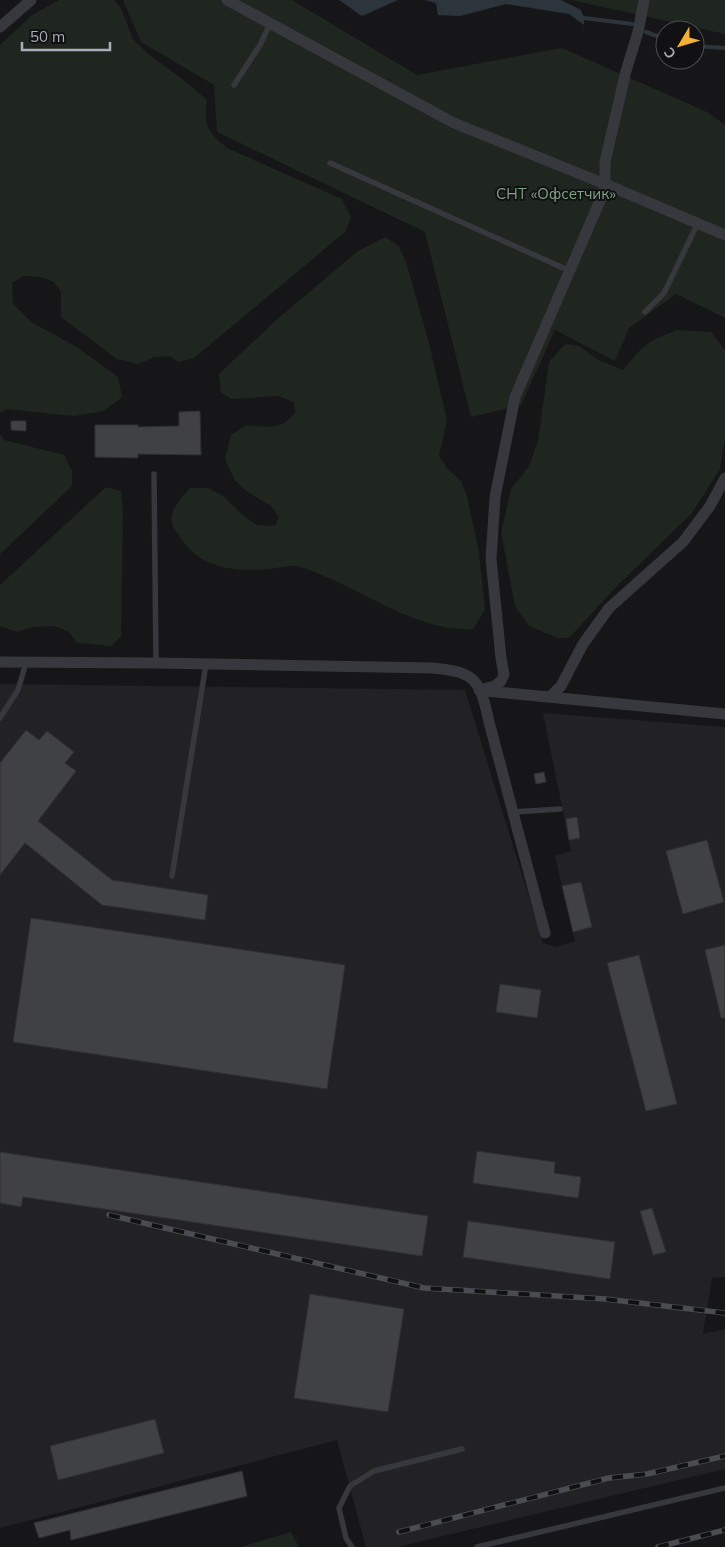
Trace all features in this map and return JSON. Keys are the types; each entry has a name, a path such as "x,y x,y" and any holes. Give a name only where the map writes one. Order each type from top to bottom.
{"street":[{"path":"0,27 31,0"},
{"path":"227,0 454,123 606,184 725,235"},
{"path":"480,690 494,686 501,681 504,675 492,559 496,497 515,397 606,184 605,162 626,71 638,32 644,0"},
{"path":"551,696 561,686 583,644 609,608 682,542 710,506 725,478"},
{"path":"0,662 156,662 450,670 466,674 475,682 483,696 545,933"},
{"path":"480,690 725,714"}],"lane":[{"path":"234,85 260,45 270,24"},
{"path":"330,163 570,271"},
{"path":"645,312 664,293 698,223"},
{"path":"154,474 156,662"},
{"path":"0,718 18,690 26,663"},
{"path":"172,876 206,664"},
{"path":"513,812 560,809"},
{"path":"352,1547 346,1538 339,1508 350,1486 374,1472 462,1449"},
{"path":"477,1547 725,1488"}],"shaded area":[{"path":"339,0 398,0 362,16"},
{"path":"425,0 561,0 581,10 584,25 569,14 506,4 460,16 438,15 436,3"},
{"path":"0,684 465,690 543,943 556,947 575,941 555,856 571,851 543,713 725,727 725,1277 712,1278 703,1334 725,1329 725,1469 397,1547 366,1547 337,1440 0,1528"}],"green space":[{"path":"59,0 114,0 121,8 133,39 148,54 207,100 206,116 208,127 220,142 227,148 342,199 351,217 345,232 194,358 178,362 170,356 155,357 138,364 117,359 61,317 61,292 54,282 40,277 23,276 12,283 13,304 31,322 77,347 118,377 122,397 104,411 74,416 6,409 0,413 0,45 32,15"},
{"name":"СНТ «Офсетчик»","path":"123,0 292,0 417,75 562,48 707,112 725,125 725,318 676,294 629,328 615,361 555,330 521,405 471,417 425,232 217,132 214,85 141,42"},
{"path":"571,0 725,0 725,34 705,30 705,20 662,20"},
{"path":"385,237 399,246 407,265 430,347 447,421 439,456 447,468 461,481 467,496 479,552 485,610 473,629 434,625 415,619 313,571 295,566 243,570 207,562 188,547 172,524 174,509 190,488 208,488 223,496 257,525 275,526 279,517 271,506 246,491 234,479 225,459 231,435 246,425 274,426 286,422 296,411 293,402 278,396 231,399 221,392 219,374 275,321 358,251"},
{"path":"677,330 711,332 725,350 725,439 720,469 692,513 613,590 569,638 558,638 529,626 515,606 501,532 511,489 529,466 538,441 549,362 565,344 579,346 597,359 623,370 640,350 653,340"},
{"path":"0,434 4,440 64,455 72,471 72,486 0,554"},
{"path":"106,487 121,491 123,510 121,637 111,646 77,643 69,632 54,626 33,627 17,632 0,626 0,585"},
{"path":"291,1532 299,1547 241,1547"}],"building":[{"path":"200,411 201,455 138,454 138,458 95,457 95,425 179,426 179,412"},
{"path":"11,421 26,421 26,431 11,430"},
{"path":"26,730 39,740 47,731 74,752 65,763 76,771 38,821 112,880 208,895 205,920 102,905 25,843 0,875 0,763"},
{"path":"544,772 546,782 536,784 534,774"},
{"path":"577,817 580,838 569,840 566,819"},
{"path":"707,840 724,902 683,914 666,851"},
{"path":"581,882 592,927 573,932 562,886"},
{"path":"31,918 345,965 327,1089 13,1042"},
{"path":"725,945 725,1018 721,1018 705,950"},
{"path":"639,955 677,1104 646,1111 607,963"},
{"path":"500,984 541,990 537,1018 496,1012"},
{"path":"477,1151 555,1162 554,1173 581,1177 578,1198 473,1183"},
{"path":"0,1152 428,1216 422,1256 23,1197 21,1207 0,1203"},
{"path":"652,1208 666,1252 653,1255 640,1211"},
{"path":"468,1221 615,1242 610,1279 463,1257"},
{"path":"310,1294 404,1309 388,1412 294,1398"},
{"path":"155,1419 164,1453 58,1480 50,1446"},
{"path":"242,1471 247,1496 71,1540 70,1530 39,1538 34,1523"}],"waterway":[{"path":"580,15 584,18 632,24"},
{"path":"646,32 655,35"},
{"path":"705,47 725,48"}],"railway":[{"path":"109,1215 424,1288 605,1299 725,1313"},
{"path":"399,1532 609,1478 647,1474 725,1456"},
{"path":"658,1547 725,1530"}]}
